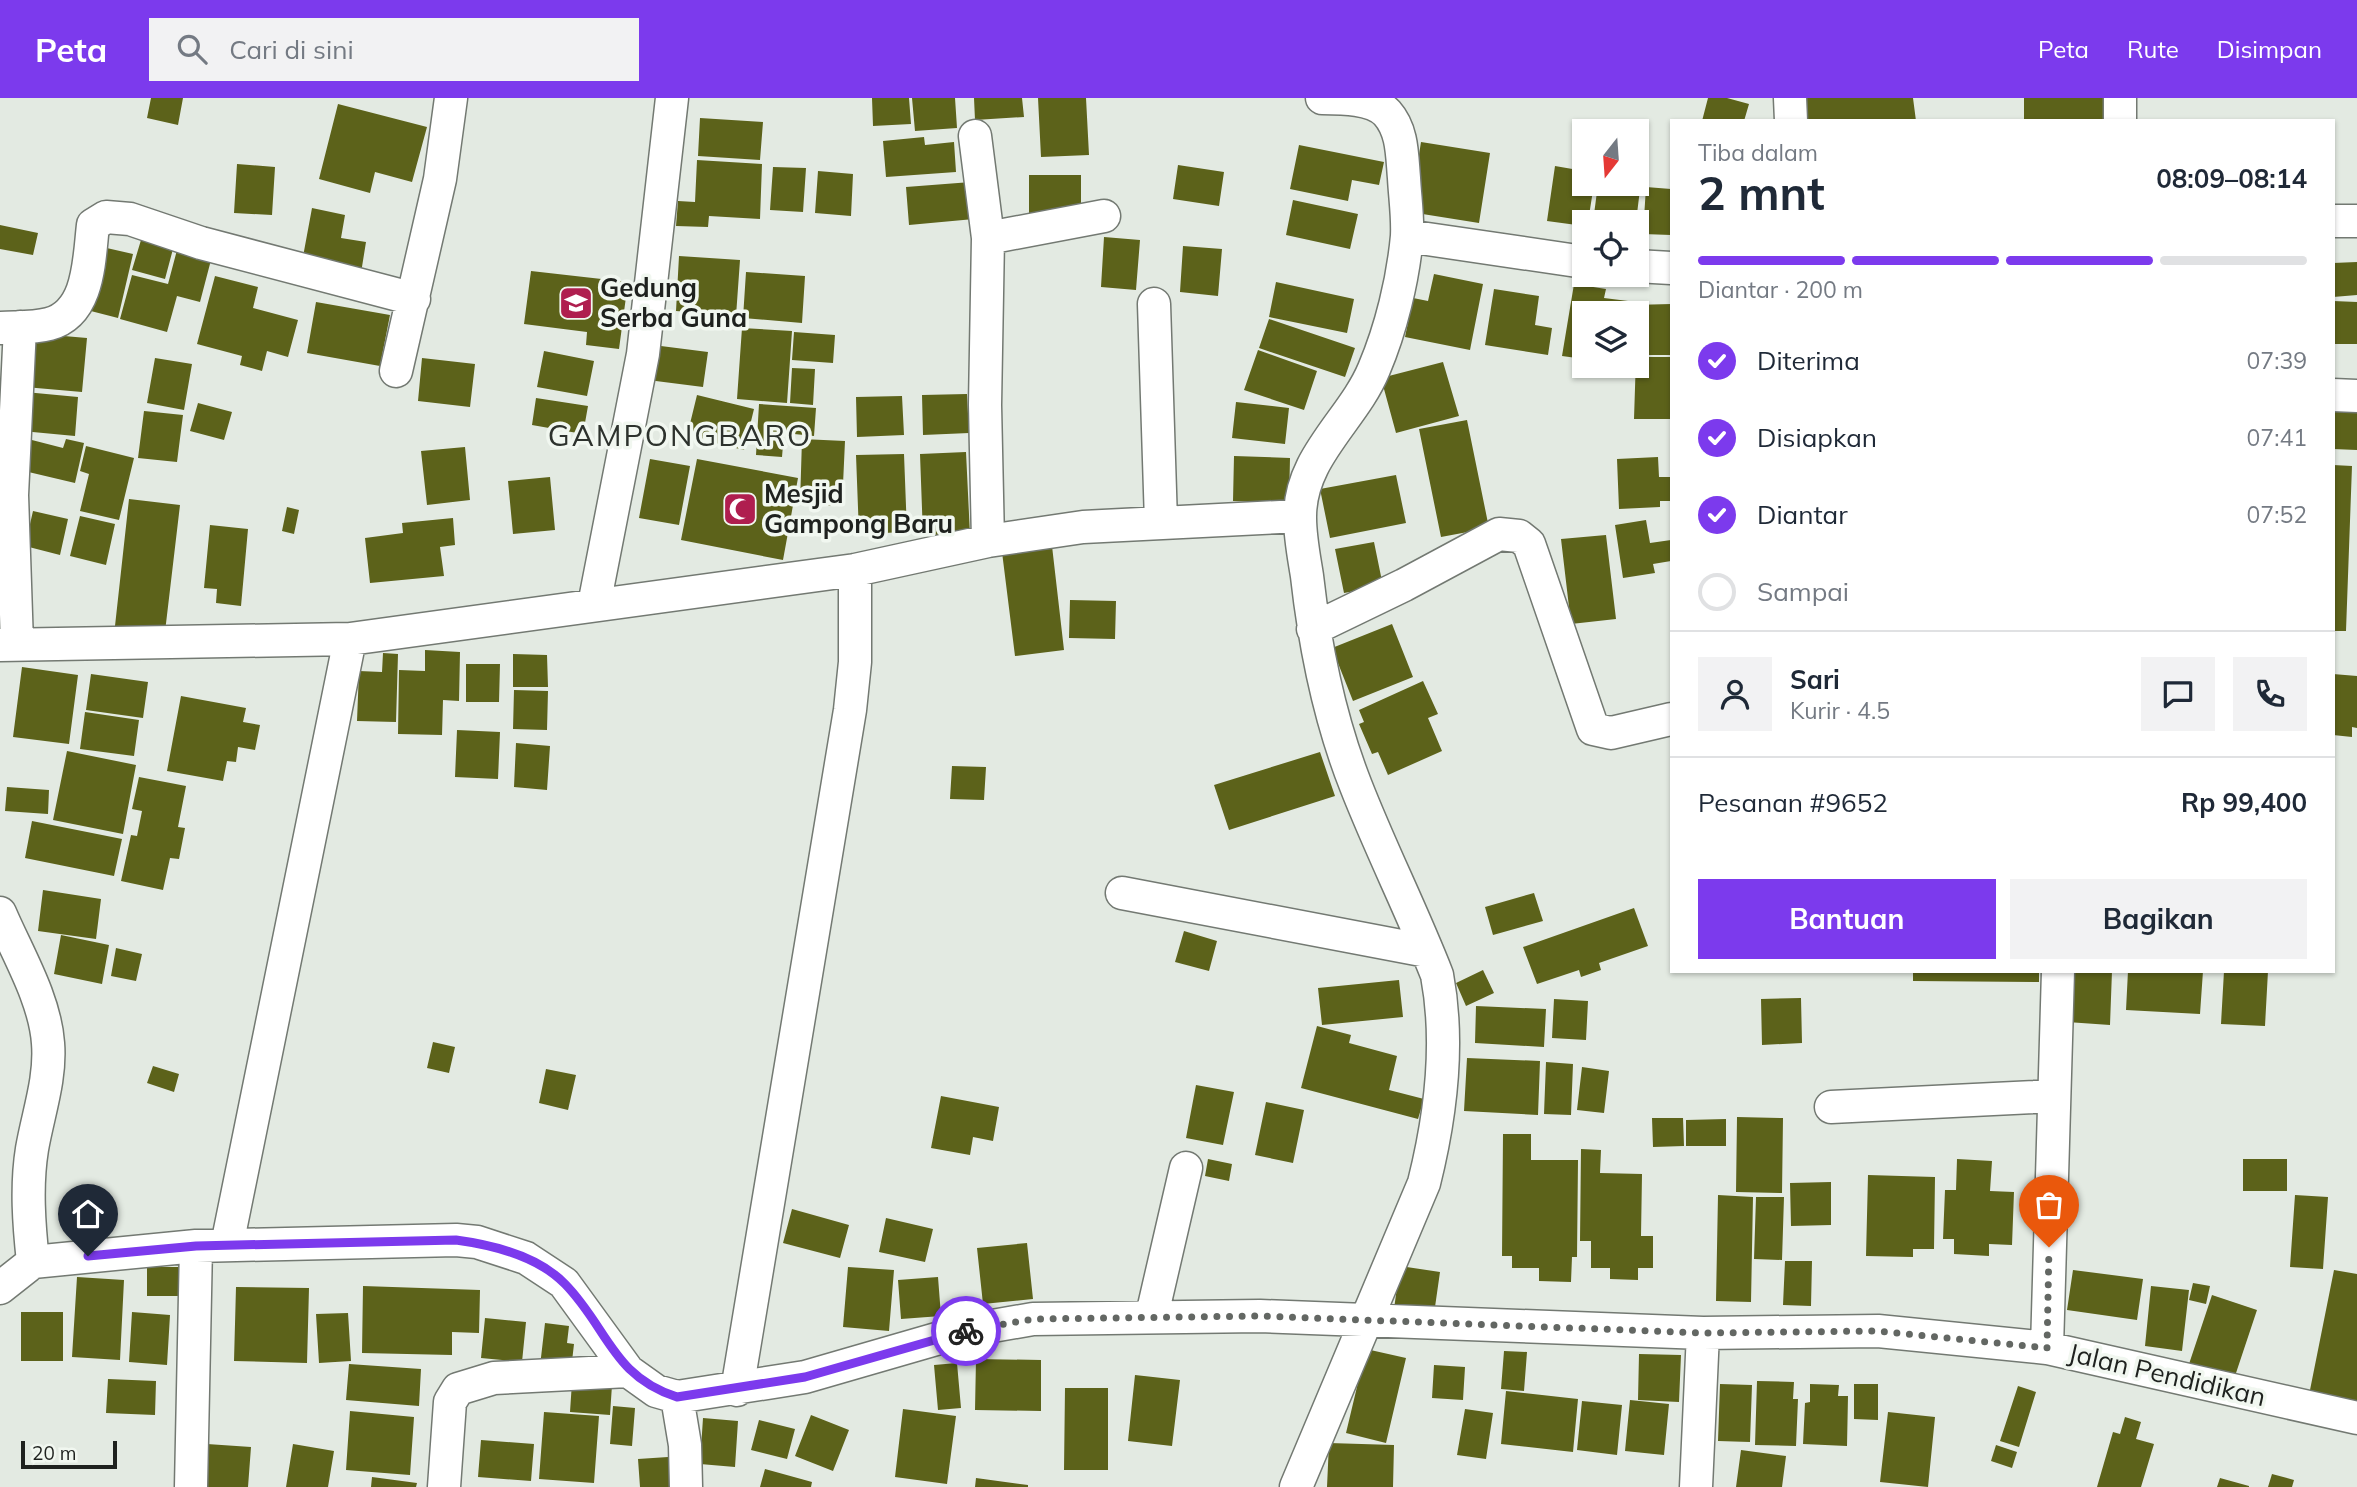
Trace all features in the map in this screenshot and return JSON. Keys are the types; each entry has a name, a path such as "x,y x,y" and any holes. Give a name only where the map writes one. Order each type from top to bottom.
{"street":[{"path":"396,371 440,179 451,98"},
{"path":"594,605 643,354 672,98"},
{"path":"1296,1487 1424,1183 1433,1146 1443,1080 1443,1007 1427,950 1355,784 1329,705 1313,628 1299,516 1308,477 1329,435 1365,389 1375,369 1395,302 1407,236 1402,145 1396,125 1386,111 1376,105 1347,98 1322,98"},
{"path":"1790,98 1791,119"},
{"path":"2120,98 2120,119"},
{"path":"975,136 988,238 985,405 988,541"},
{"path":"988,238 1104,216"},
{"path":"414,299 201,243 130,219 106,218 93,225 82,294 73,307 53,323 10,327 12,495 8,644 350,639 855,570 988,541 1083,527 1299,516"},
{"path":"2335,221 2357,220"},
{"path":"1407,236 1572,260"},
{"path":"1649,267 1670,268"},
{"path":"1154,304 1161,522"},
{"path":"2335,396 2357,396"},
{"path":"1313,628 1404,585 1499,534 1519,536 1529,544 1593,729 1611,733 1670,719"},
{"path":"737,1390 850,710 855,662 855,570"},
{"path":"191,1487 212,1245 350,639"},
{"path":"1122,893 1427,950"},
{"path":"0,913 41,1011 48,1043 46,1084 32,1152 29,1217 33,1262 0,1288"},
{"path":"2047,1348 2058,973"},
{"path":"1831,1107 2053,1096"},
{"path":"1152,1315 1186,1168"},
{"name":"Jalan Pendidikan","path":"33,1262 212,1245 456,1240 503,1250 543,1267 565,1283 628,1371 656,1391 677,1397 737,1390 805,1377 964,1331 1033,1319 1152,1315 1260,1316 1703,1333 1878,1331 2047,1348 2357,1418"},
{"path":"1696,1487 1703,1333"},
{"path":"444,1487 450,1402 458,1389 466,1384 494,1378 628,1371"},
{"path":"677,1397 685,1445 686,1487"}],"building":[{"path":"151,98 183,98 178,125 147,118"},
{"path":"872,98 909,98 911,124 873,126"},
{"path":"912,98 955,98 957,128 915,131"},
{"path":"974,98 1022,98 1024,117 975,120"},
{"path":"1038,98 1086,98 1089,155 1041,157"},
{"path":"1708,98 1727,98 1749,104 1745,119 1703,119"},
{"path":"1800,98 1913,98 1916,119 1803,119"},
{"path":"2024,98 2114,98 2114,119 2024,119"},
{"path":"338,104 427,127 412,182 375,172 370,193 319,179"},
{"path":"700,118 763,122 760,160 698,156"},
{"path":"924,137 925,145 954,142 956,172 886,177 883,141"},
{"path":"1421,142 1490,153 1479,223 1410,212"},
{"path":"1299,145 1384,162 1379,185 1352,180 1348,201 1290,189"},
{"path":"697,160 762,164 760,219 709,216 708,227 676,226 678,201 695,202"},
{"path":"237,164 275,167 272,215 234,213"},
{"path":"1178,165 1224,172 1219,206 1173,199"},
{"path":"1555,166 1572,169 1572,196 1592,196 1590,210 1572,210 1572,224 1547,221"},
{"path":"773,167 806,168 803,212 770,210"},
{"path":"818,171 853,174 851,216 815,213"},
{"path":"1029,175 1081,175 1081,215 1029,214"},
{"path":"971,182 974,219 909,225 906,187"},
{"path":"1649,187 1670,189 1670,235 1649,234 1649,210 1645,210"},
{"path":"1596,196 1639,196 1637,210 1595,210"},
{"path":"1293,200 1358,214 1350,249 1286,235"},
{"path":"312,208 345,215 341,238 366,242 361,273 302,262"},
{"path":"0,225 38,233 33,255 0,249"},
{"path":"1104,237 1140,240 1136,290 1101,287"},
{"path":"141,240 173,249 165,279 132,270"},
{"path":"98,246 133,254 118,318 83,309"},
{"path":"1183,246 1222,249 1218,296 1180,292"},
{"path":"177,250 211,260 200,302 177,296 167,332 120,319 132,275 168,284"},
{"path":"679,256 740,260 736,316 676,311"},
{"path":"2357,262 2357,295 2335,297 2335,263"},
{"name":"Gedung Serba Guna","path":"531,271 628,282 619,349 586,345 587,332 524,324"},
{"path":"746,272 805,276 802,323 743,318"},
{"path":"1434,274 1483,284 1470,350 1405,337 1413,298 1428,301"},
{"path":"215,276 258,287 253,308 298,320 288,357 267,351 262,371 240,365 242,356 197,344"},
{"path":"1276,282 1354,299 1347,333 1269,317"},
{"path":"1574,287 1606,289 1604,298 1628,301 1572,301 1572,357 1562,356"},
{"path":"1494,289 1539,296 1535,325 1552,328 1548,355 1485,345"},
{"path":"2335,301 2357,302 2357,344 2335,344"},
{"path":"316,302 390,315 380,366 307,353"},
{"path":"1670,304 1670,355 1649,355 1649,305"},
{"path":"1269,319 1355,348 1345,377 1259,348"},
{"path":"742,328 792,331 787,403 737,399"},
{"path":"794,332 835,335 833,363 792,360"},
{"path":"29,333 87,338 82,392 25,387"},
{"path":"653,345 708,352 703,387 648,380"},
{"path":"1258,350 1317,371 1304,410 1244,390"},
{"path":"544,351 594,361 587,396 537,387"},
{"path":"1649,357 1670,357 1670,419 1634,419 1635,378 1649,378"},
{"path":"155,358 192,364 184,410 147,403"},
{"path":"422,358 475,364 470,407 418,401"},
{"path":"1443,362 1459,416 1396,433 1381,378"},
{"path":"792,368 815,369 813,405 790,403"},
{"path":"25,392 78,397 75,436 22,431"},
{"path":"967,394 969,433 923,435 922,395"},
{"path":"697,395 754,409 744,450 687,436"},
{"path":"902,396 904,435 857,437 856,397"},
{"path":"536,398 588,406 583,434 532,425"},
{"path":"1236,402 1289,408 1285,444 1232,438"},
{"path":"198,403 232,412 224,440 190,431"},
{"path":"759,404 816,408 814,436 784,433 782,457 756,455"},
{"path":"2335,409 2357,410 2357,450 2335,449"},
{"path":"144,411 183,415 177,462 138,458"},
{"path":"1467,420 1489,528 1441,537 1419,429"},
{"path":"28,439 63,448 66,439 84,443 75,483 20,470"},
{"path":"802,439 845,441 842,506 800,504"},
{"path":"86,446 134,458 119,520 80,511 89,474 80,471"},
{"path":"465,447 470,500 427,505 421,451"},
{"path":"966,452 970,535 923,536 920,454"},
{"path":"904,454 907,532 859,534 856,455"},
{"path":"1234,456 1290,458 1289,503 1233,501"},
{"path":"1658,457 1659,477 1670,477 1670,501 1660,501 1660,507 1619,509 1617,459"},
{"path":"650,459 690,466 679,525 639,518"},
{"name":"Mesjid Gampong Baru","path":"697,459 798,478 783,560 681,540"},
{"path":"2335,465 2352,466 2346,631 2335,631"},
{"path":"1396,475 1406,523 1330,538 1320,489"},
{"path":"550,477 555,530 513,534 508,481"},
{"path":"129,499 180,505 165,632 115,626"},
{"path":"287,507 299,510 294,534 282,531"},
{"path":"33,511 68,519 60,555 25,546"},
{"path":"80,516 115,524 106,565 70,556"},
{"path":"453,518 455,545 440,547 444,576 370,583 365,538 403,533 402,523"},
{"path":"1646,520 1650,543 1670,540 1670,561 1653,564 1655,573 1623,578 1615,525"},
{"path":"210,525 248,529 241,606 216,603 217,589 204,588"},
{"path":"1606,535 1616,619 1571,624 1561,539"},
{"path":"1374,542 1383,586 1344,593 1335,549"},
{"path":"1052,546 1064,650 1015,656 1002,552"},
{"path":"1070,600 1116,601 1115,639 1069,638"},
{"path":"1392,624 1413,677 1353,701 1332,648"},
{"path":"425,650 460,652 459,701 443,700 442,735 398,734 399,670 425,671"},
{"path":"383,653 398,654 396,722 357,721 359,671 382,672"},
{"path":"513,654 547,655 548,687 513,687"},
{"path":"466,664 500,664 499,702 466,702"},
{"path":"22,667 78,675 69,744 13,737"},
{"path":"91,674 148,682 143,718 86,710"},
{"path":"2335,674 2357,676 2357,728 2352,727 2352,737 2335,735"},
{"path":"1423,681 1438,714 1428,718 1442,751 1388,775 1378,752 1372,754 1359,724 1364,722 1359,710"},
{"path":"514,690 548,691 547,730 513,729"},
{"path":"181,696 246,708 243,722 260,725 255,750 238,747 236,762 227,761 223,781 167,771"},
{"path":"85,712 139,720 134,756 80,749"},
{"path":"457,730 500,732 498,779 455,777"},
{"path":"516,743 550,746 547,790 514,787"},
{"path":"67,751 136,765 123,834 53,820"},
{"path":"1320,752 1335,796 1229,830 1214,785"},
{"path":"952,766 986,767 984,800 950,799"},
{"path":"139,777 186,786 178,827 185,828 179,859 170,858 163,890 121,881 131,835 137,836 142,811 132,809"},
{"path":"7,787 49,790 48,814 5,811"},
{"path":"32,821 122,839 114,876 25,858"},
{"path":"43,890 101,899 96,939 38,931"},
{"path":"1534,893 1543,921 1493,935 1485,907"},
{"path":"1634,908 1648,946 1599,963 1601,970 1581,977 1579,970 1537,984 1523,947"},
{"path":"1184,931 1217,941 1209,971 1175,962"},
{"path":"61,935 109,945 102,984 54,974"},
{"path":"116,948 142,954 136,981 111,976"},
{"path":"1483,970 1494,993 1466,1006 1456,983"},
{"path":"1913,973 2039,973 2039,982 1913,981"},
{"path":"2070,973 2112,973 2110,1025 2067,1022"},
{"path":"2128,973 2203,973 2200,1014 2126,1010"},
{"path":"2224,973 2268,973 2265,1026 2221,1024"},
{"path":"1399,980 1403,1017 1322,1025 1318,988"},
{"path":"1801,998 1802,1043 1762,1045 1761,999"},
{"path":"1554,999 1588,1001 1586,1040 1552,1038"},
{"path":"1476,1006 1546,1009 1544,1047 1475,1043"},
{"path":"1317,1026 1351,1035 1349,1043 1397,1056 1389,1090 1424,1099 1418,1119 1301,1088"},
{"path":"433,1042 455,1047 449,1073 427,1068"},
{"path":"1467,1058 1540,1061 1538,1115 1464,1111"},
{"path":"1546,1062 1573,1064 1571,1115 1544,1114"},
{"path":"153,1066 179,1074 174,1092 147,1083"},
{"path":"1582,1067 1609,1071 1604,1113 1577,1110"},
{"path":"546,1069 576,1075 568,1110 539,1103"},
{"path":"1196,1085 1234,1092 1223,1145 1186,1138"},
{"path":"941,1096 999,1107 993,1141 973,1137 970,1155 931,1148"},
{"path":"1266,1102 1304,1110 1293,1163 1255,1155"},
{"path":"1737,1117 1783,1118 1782,1193 1736,1192"},
{"path":"1652,1118 1683,1118 1684,1146 1653,1147"},
{"path":"1726,1119 1726,1146 1686,1146 1686,1120"},
{"path":"1503,1134 1531,1134 1531,1160 1578,1160 1577,1257 1572,1257 1571,1282 1539,1281 1539,1268 1512,1268 1512,1256 1502,1256"},
{"path":"1581,1149 1601,1150 1600,1173 1642,1174 1641,1236 1653,1236 1653,1268 1638,1268 1638,1280 1610,1279 1610,1268 1591,1268 1591,1241 1580,1241"},
{"path":"1208,1159 1232,1164 1229,1181 1205,1176"},
{"path":"1957,1159 1992,1161 1990,1191 2014,1192 2012,1245 1989,1244 1989,1256 1954,1254 1954,1239 1943,1239 1945,1190 1956,1190"},
{"path":"2243,1159 2287,1159 2287,1191 2243,1191"},
{"path":"1868,1175 1935,1177 1934,1249 1913,1249 1913,1257 1866,1256"},
{"path":"1831,1182 1831,1225 1791,1226 1790,1183"},
{"path":"1718,1195 1753,1197 1751,1302 1716,1301"},
{"path":"2295,1195 2328,1197 2323,1269 2290,1267"},
{"path":"1756,1197 1784,1197 1782,1260 1754,1259"},
{"path":"792,1209 849,1225 840,1258 783,1243"},
{"path":"886,1218 933,1229 925,1262 879,1252"},
{"path":"1027,1243 1033,1299 983,1304 977,1248"},
{"path":"1785,1261 1812,1261 1811,1306 1783,1305"},
{"path":"1400,1266 1440,1272 1434,1314 1394,1309"},
{"path":"147,1267 181,1267 182,1296 147,1296"},
{"path":"848,1267 894,1270 889,1331 843,1327"},
{"path":"2073,1270 2143,1279 2137,1320 2067,1310"},
{"path":"2334,1270 2357,1274 2357,1404 2309,1395"},
{"path":"77,1277 124,1280 120,1360 72,1357"},
{"path":"938,1277 941,1316 901,1319 898,1280"},
{"path":"2193,1283 2210,1286 2206,1304 2189,1300"},
{"path":"363,1286 480,1290 479,1333 452,1332 452,1355 362,1353"},
{"path":"2151,1286 2189,1290 2182,1351 2145,1346"},
{"path":"236,1287 309,1288 307,1363 234,1361"},
{"path":"2212,1295 2257,1310 2234,1379 2189,1364"},
{"path":"21,1312 63,1312 63,1361 21,1361"},
{"path":"132,1312 170,1315 167,1365 129,1362"},
{"path":"348,1313 351,1361 319,1363 316,1314"},
{"path":"485,1318 526,1322 522,1362 481,1358"},
{"path":"545,1323 569,1326 567,1343 574,1344 571,1370 540,1366"},
{"path":"1366,1349 1406,1358 1386,1443 1346,1433"},
{"path":"1504,1351 1527,1352 1524,1391 1501,1389"},
{"path":"1639,1354 1681,1355 1679,1402 1638,1400"},
{"path":"976,1359 1041,1360 1041,1411 975,1410"},
{"path":"957,1363 961,1408 938,1410 934,1365"},
{"path":"349,1364 421,1369 419,1406 346,1400"},
{"path":"1434,1365 1465,1367 1463,1400 1432,1398"},
{"path":"1135,1375 1180,1380 1172,1446 1128,1441"},
{"path":"108,1379 156,1381 155,1415 106,1413"},
{"path":"1757,1381 1794,1382 1793,1399 1798,1399 1796,1446 1755,1445"},
{"path":"572,1382 612,1385 610,1415 570,1412"},
{"path":"1720,1384 1752,1385 1750,1442 1718,1441"},
{"path":"1810,1384 1839,1385 1838,1396 1848,1396 1847,1446 1803,1444 1805,1403 1810,1402"},
{"path":"1854,1384 1878,1384 1878,1420 1854,1419"},
{"path":"2018,1386 2036,1392 2019,1447 2000,1441"},
{"path":"1065,1388 1108,1388 1108,1470 1064,1470"},
{"path":"1506,1391 1578,1399 1573,1452 1501,1444"},
{"path":"1630,1400 1669,1404 1664,1455 1625,1451"},
{"path":"1582,1401 1622,1405 1617,1455 1577,1450"},
{"path":"613,1406 635,1408 632,1446 610,1444"},
{"path":"903,1409 956,1416 947,1484 895,1477"},
{"path":"1465,1409 1493,1413 1486,1459 1457,1455"},
{"path":"350,1411 414,1417 410,1475 346,1470"},
{"path":"544,1412 599,1416 594,1483 539,1479"},
{"path":"1888,1412 1935,1417 1928,1487 1880,1482"},
{"path":"811,1415 849,1430 833,1471 795,1456"},
{"path":"2125,1417 2141,1422 2136,1439 2154,1444 2141,1487 2097,1487 2113,1432 2120,1434"},
{"path":"703,1418 738,1421 735,1467 700,1464"},
{"path":"759,1420 795,1429 787,1459 751,1450"},
{"path":"481,1440 534,1444 531,1481 478,1477"},
{"path":"1329,1443 1394,1445 1393,1487 1327,1487"},
{"path":"207,1444 251,1447 248,1487 205,1487"},
{"path":"293,1444 334,1451 328,1487 286,1487"},
{"path":"1996,1445 2017,1452 2012,1468 1991,1461"},
{"path":"1741,1450 1786,1456 1782,1487 1736,1487"},
{"path":"668,1457 671,1487 640,1487 638,1459"},
{"path":"765,1469 812,1482 811,1487 760,1487"},
{"path":"2272,1474 2294,1480 2292,1487 2268,1487"},
{"path":"372,1477 417,1483 416,1487 371,1487"},
{"path":"976,1478 1028,1485 1028,1487 975,1487"},
{"path":"2220,1478 2249,1486 2249,1487 2217,1487"}],"way so far":[{"path":"966,1331 1033,1319 1152,1315 1260,1316 1504,1328 1703,1333 1878,1331 2047,1348 2049,1247"}],"place":[{"name":"Gedung Serba Guna","path":"576,303"},
{"name":"Mesjid Gampong Baru","path":"740,509"}],"district":[{"name":"GAMPONGBARO","path":"680,436"}],"route":[{"path":"88,1256 196,1246 456,1240 477,1242 526,1258 565,1283 628,1371 656,1391 677,1397 737,1390 805,1377 966,1331"}]}
